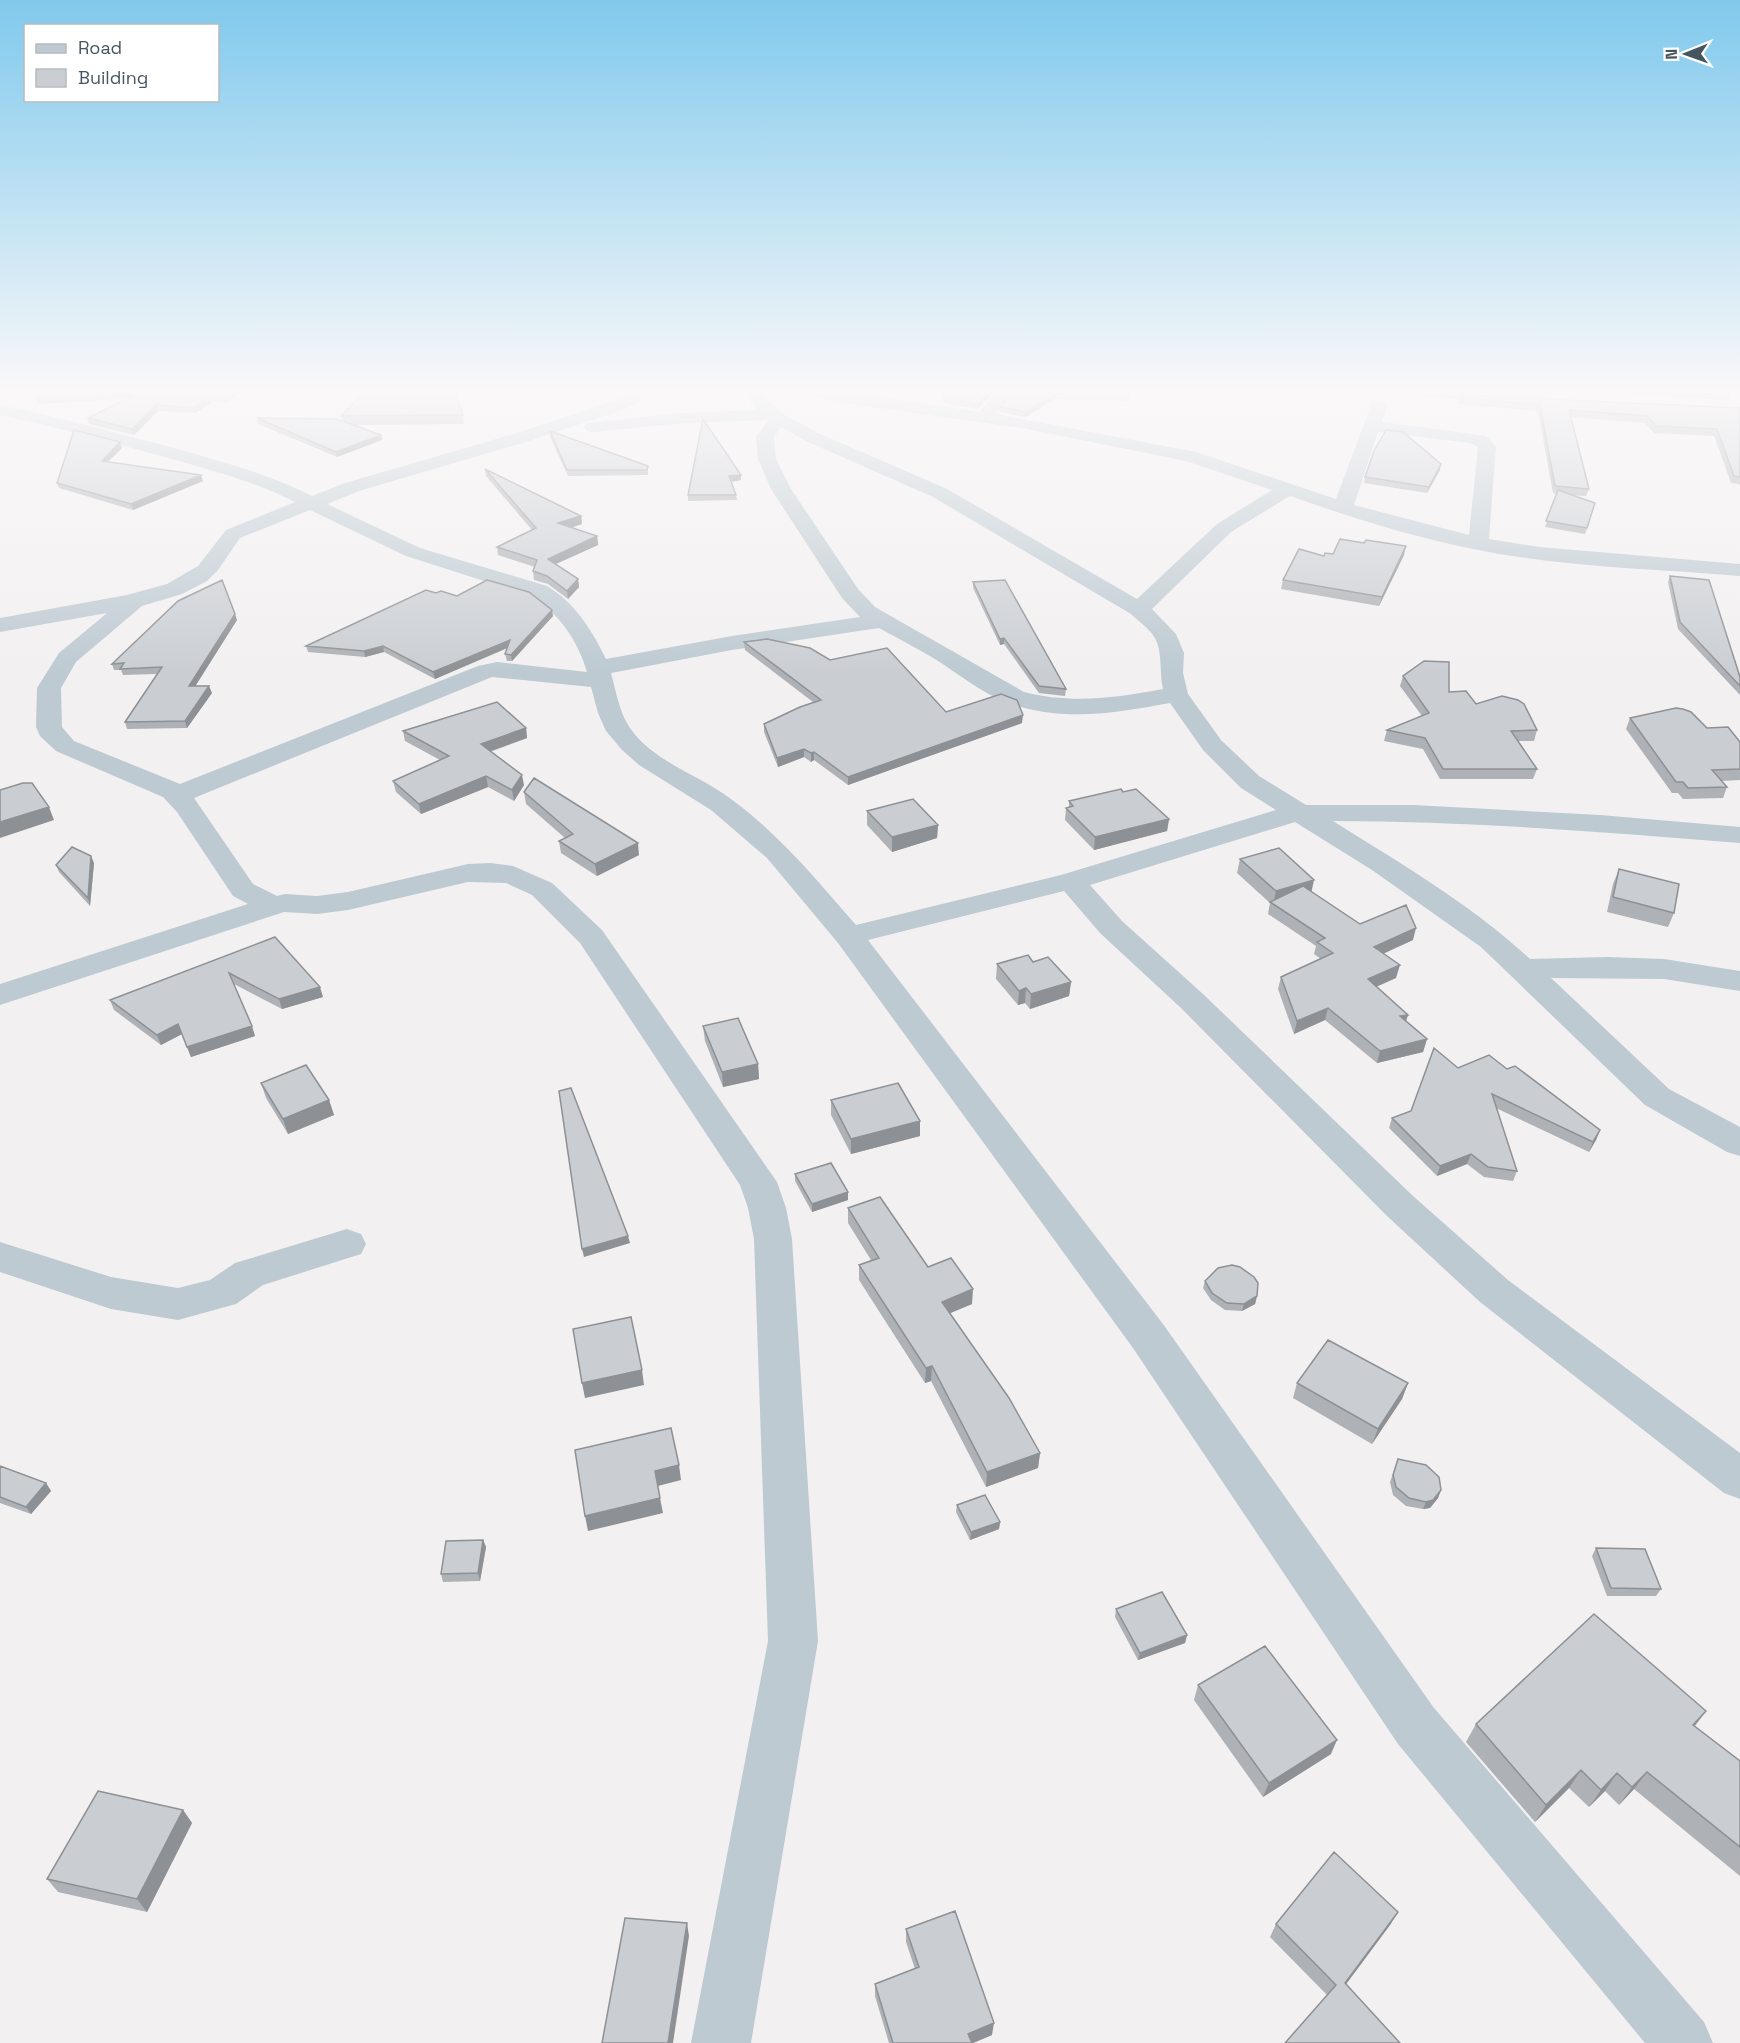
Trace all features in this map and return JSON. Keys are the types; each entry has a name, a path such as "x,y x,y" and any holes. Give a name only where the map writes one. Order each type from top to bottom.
{"street":[{"path":"267,483 315,503 354,525 413,552 549,596 582,632 600,674 610,713 619,731 648,759 721,804 777,852 849,936 1148,1336 1416,1726 1683,2043"},
{"path":"0,625 136,599 176,588 200,576 216,561 225,542 233,534 365,483"},
{"path":"778,483 850,593 867,612 942,653 989,684 1015,697 1046,705 1114,706 1176,694"},
{"path":"918,483 940,493 1139,609 1165,634 1172,653 1171,673 1176,694 1212,745 1250,782 1296,813 1382,864 1491,940 1658,1097 1740,1143"},
{"path":"1268,483 1343,508 1478,544 1539,553 1740,570"},
{"path":"1343,508 1352,483"},
{"path":"1478,544 1484,483"},
{"path":"1139,609 1224,528 1247,512 1287,490"},
{"path":"136,599 67,658 58,670 49,688 49,728 53,736 65,746 164,785 177,795 243,890 273,906"},
{"path":"177,795 486,671 497,669 600,674 732,643 882,621"},
{"path":"849,936 1071,881 1296,813 1413,813 1600,823 1740,835"},
{"path":"0,995 273,906 285,903 317,905 348,901 468,873 490,872 513,875 542,889 591,937 758,1182 767,1208 773,1239 793,1641 722,2043"},
{"path":"1071,881 1111,927 1192,1001 1400,1206 1468,1268 1624,1392 1740,1479"},
{"path":"1522,969 1607,967 1664,969 1740,981"},
{"path":"0,1257 111,1293 178,1304 222,1293 249,1274 347,1244"}],"building":[{"path":"58,483 181,483 131,504"},
{"path":"497,483 514,483 581,516 558,523 597,536 548,559 578,579 567,591 547,576 533,571 537,560 497,547 536,528"},
{"path":"690,483 732,483 736,495 688,495"},
{"path":"1406,483 1431,483 1429,487"},
{"path":"1555,483 1588,483 1589,489 1555,486"},
{"path":"1558,490 1595,503 1587,528 1546,521"},
{"path":"1340,539 1406,546 1382,597 1283,580 1299,549 1324,556 1325,553 1333,554"},
{"path":"1670,576 1709,580 1740,677 1740,686 1680,622"},
{"path":"222,580 235,614 189,686 209,686 185,721 125,722 162,667 120,669 124,663 112,664 178,601"},
{"path":"487,580 529,592 552,610 511,655 505,654 510,640 433,672 383,646 364,651 306,646 426,590 436,593 441,591 457,596"},
{"path":"1005,580 1066,689 1039,686 1004,638 1000,639 973,582"},
{"path":"767,639 810,648 830,660 887,648 946,712 1001,694 1017,700 1023,715 848,777 814,752 811,753 804,749 777,758 764,724 821,700 744,642"},
{"path":"1424,661 1449,662 1449,692 1466,691 1476,704 1502,696 1524,704 1537,730 1511,731 1537,769 1443,769 1425,738 1387,730 1429,713 1403,676"},
{"path":"497,702 526,728 481,744 522,775 512,790 486,776 419,804 393,781 449,756 403,731"},
{"path":"1676,708 1691,712 1707,728 1728,727 1740,742 1740,769 1712,770 1727,787 1688,788 1683,782 1676,782 1630,718"},
{"path":"534,778 638,843 595,864 559,841 573,834 524,792"},
{"path":"23,783 32,783 49,807 0,822 0,790"},
{"path":"1121,789 1123,792 1136,789 1169,819 1095,837 1066,808 1073,806 1069,801"},
{"path":"913,799 938,825 892,837 867,811"},
{"path":"72,847 91,856 88,898 56,865"},
{"path":"1279,848 1314,880 1276,891 1240,859"},
{"path":"1619,869 1679,884 1674,913 1613,897"},
{"path":"1303,886 1360,924 1406,905 1416,928 1374,947 1400,965 1368,979 1408,1015 1400,1016 1427,1039 1380,1051 1328,1008 1297,1021 1281,977 1333,953 1317,942 1325,938 1270,902"},
{"path":"275,937 320,987 279,999 229,973 252,1026 187,1047 178,1024 157,1035 110,1000"},
{"path":"1028,955 1033,962 1048,957 1071,982 1031,994 1026,988 1019,991 997,964"},
{"path":"738,1018 758,1064 722,1072 703,1026"},
{"path":"1434,1048 1458,1068 1489,1055 1507,1069 1515,1066 1600,1130 1593,1142 1492,1094 1517,1171 1488,1167 1471,1154 1440,1166 1392,1118 1411,1111"},
{"path":"306,1065 329,1100 283,1119 261,1083"},
{"path":"898,1083 920,1121 851,1139 831,1100"},
{"path":"571,1088 628,1236 582,1249 559,1091"},
{"path":"831,1163 848,1192 812,1204 795,1174"},
{"path":"880,1197 928,1267 951,1258 973,1289 942,1302 1009,1398 1040,1453 987,1472 932,1366 926,1368 859,1265 879,1258 848,1208"},
{"path":"1232,1265 1240,1267 1254,1277 1258,1283 1257,1296 1244,1304 1227,1303 1212,1293 1205,1281 1218,1268"},
{"path":"631,1317 642,1370 582,1383 573,1329"},
{"path":"1328,1340 1408,1383 1378,1429 1297,1383"},
{"path":"671,1428 679,1465 655,1471 660,1498 585,1516 575,1450"},
{"path":"1398,1459 1426,1465 1439,1477 1441,1490 1433,1500 1426,1502 1409,1498 1396,1487 1393,1475"},
{"path":"0,1466 46,1483 26,1507 0,1497"},
{"path":"985,1495 1000,1522 971,1532 957,1505"},
{"path":"483,1540 478,1573 441,1574 446,1541"},
{"path":"1596,1548 1645,1549 1661,1589 1611,1588"},
{"path":"1162,1592 1187,1635 1140,1653 1116,1609"},
{"path":"1594,1614 1706,1711 1693,1725 1740,1761 1740,1847 1647,1772 1632,1787 1617,1773 1601,1790 1581,1770 1546,1805 1476,1724"},
{"path":"1265,1646 1337,1740 1269,1783 1198,1685"},
{"path":"98,1791 183,1810 137,1899 47,1879"},
{"path":"1334,1852 1398,1912 1345,1983 1400,2043 1285,2043 1336,1985 1276,1924"},
{"path":"955,1911 994,2023 968,2034 972,2043 893,2043 875,1984 919,1967 906,1929"},
{"path":"625,1918 687,1923 668,2043 602,2043"}]}
